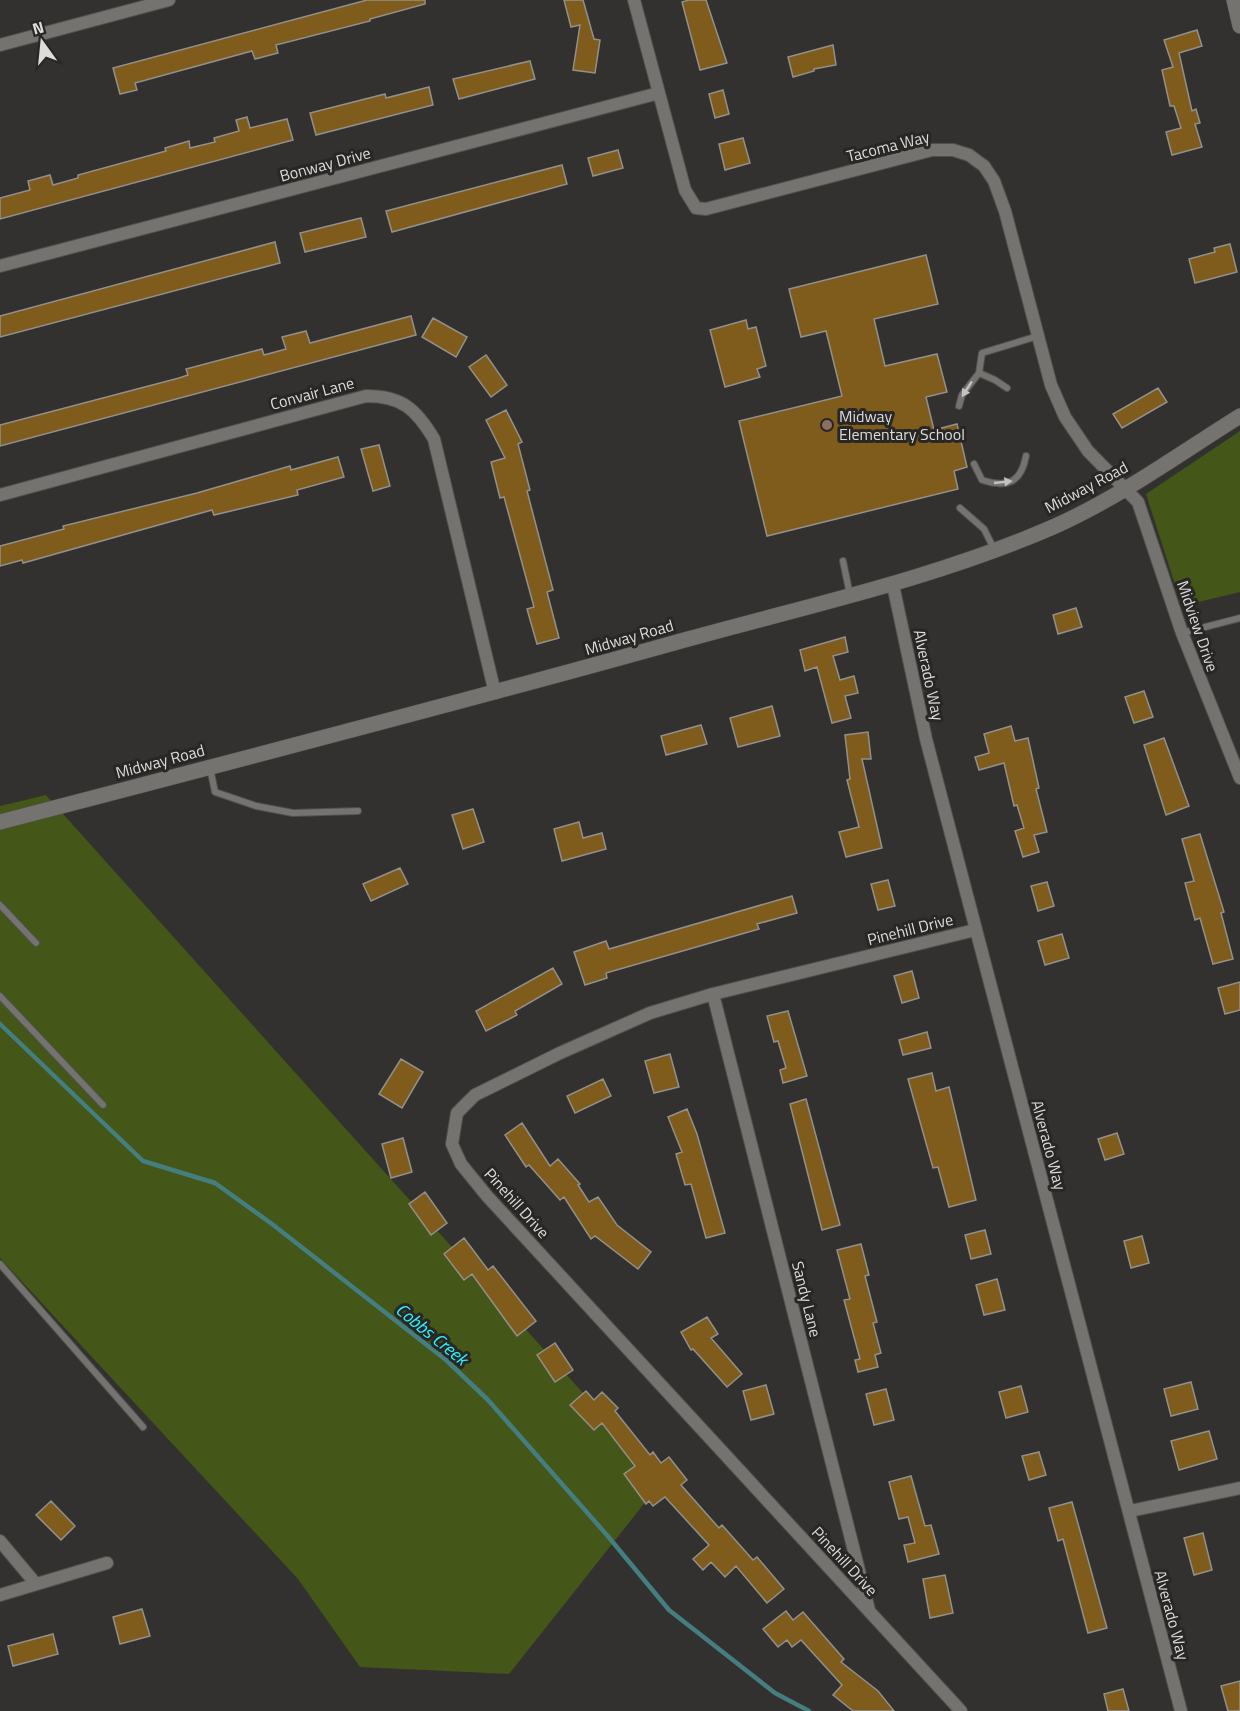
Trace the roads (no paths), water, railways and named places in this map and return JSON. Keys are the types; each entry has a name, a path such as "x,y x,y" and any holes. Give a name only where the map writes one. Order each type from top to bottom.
{"street":[{"path":"0,45 169,0"},
{"name":"Tacoma Way","path":"634,0 686,190 696,208 706,209 932,150 953,150 969,155 984,166 994,181 1005,211 1051,385 1065,417 1088,451 1125,488"},
{"path":"1234,0 1240,26"},
{"name":"Bonway Drive","path":"0,266 659,93"},
{"name":"Convair Lane","path":"0,495 366,396 396,399 410,408 434,439 495,693"},
{"name":"Midway Road","path":"0,822 495,693 893,585 994,550 1056,525 1125,488 1240,416"},
{"name":"Midview Drive","path":"1125,488 1138,502 1182,633 1240,778"},
{"name":"Alverado Way","path":"893,585 926,739 1181,1711"},
{"name":"Pinehill Drive","path":"961,1711 487,1196 461,1164 452,1144 457,1113 475,1095 560,1053 650,1013 713,994 975,930"},
{"name":"Sandy Lane","path":"713,994 869,1611"},
{"path":"1130,1511 1240,1488"},
{"path":"0,1541 36,1584"},
{"path":"0,1595 107,1563"}],"lane":[{"path":"959,406 962,395 979,374 982,353 1038,336"},
{"path":"979,374 1007,388"},
{"path":"974,464 982,480 994,484 1014,481 1023,471 1026,456"},
{"path":"960,508 984,529 994,550"},
{"path":"843,561 850,595"},
{"path":"1182,633 1240,618"},
{"path":"210,767 215,792 256,806 293,813 358,811"},
{"path":"0,905 36,943"},
{"path":"0,996 103,1105"},
{"path":"0,1264 144,1427"}],"waterway":[{"name":"Cobbs Creek","path":"0,1024 143,1161 215,1183 272,1224 446,1360 488,1400 606,1534 669,1610 775,1693 809,1711"}],"place":[{"name":"Midway Elementary School","path":"827,425"}]}
